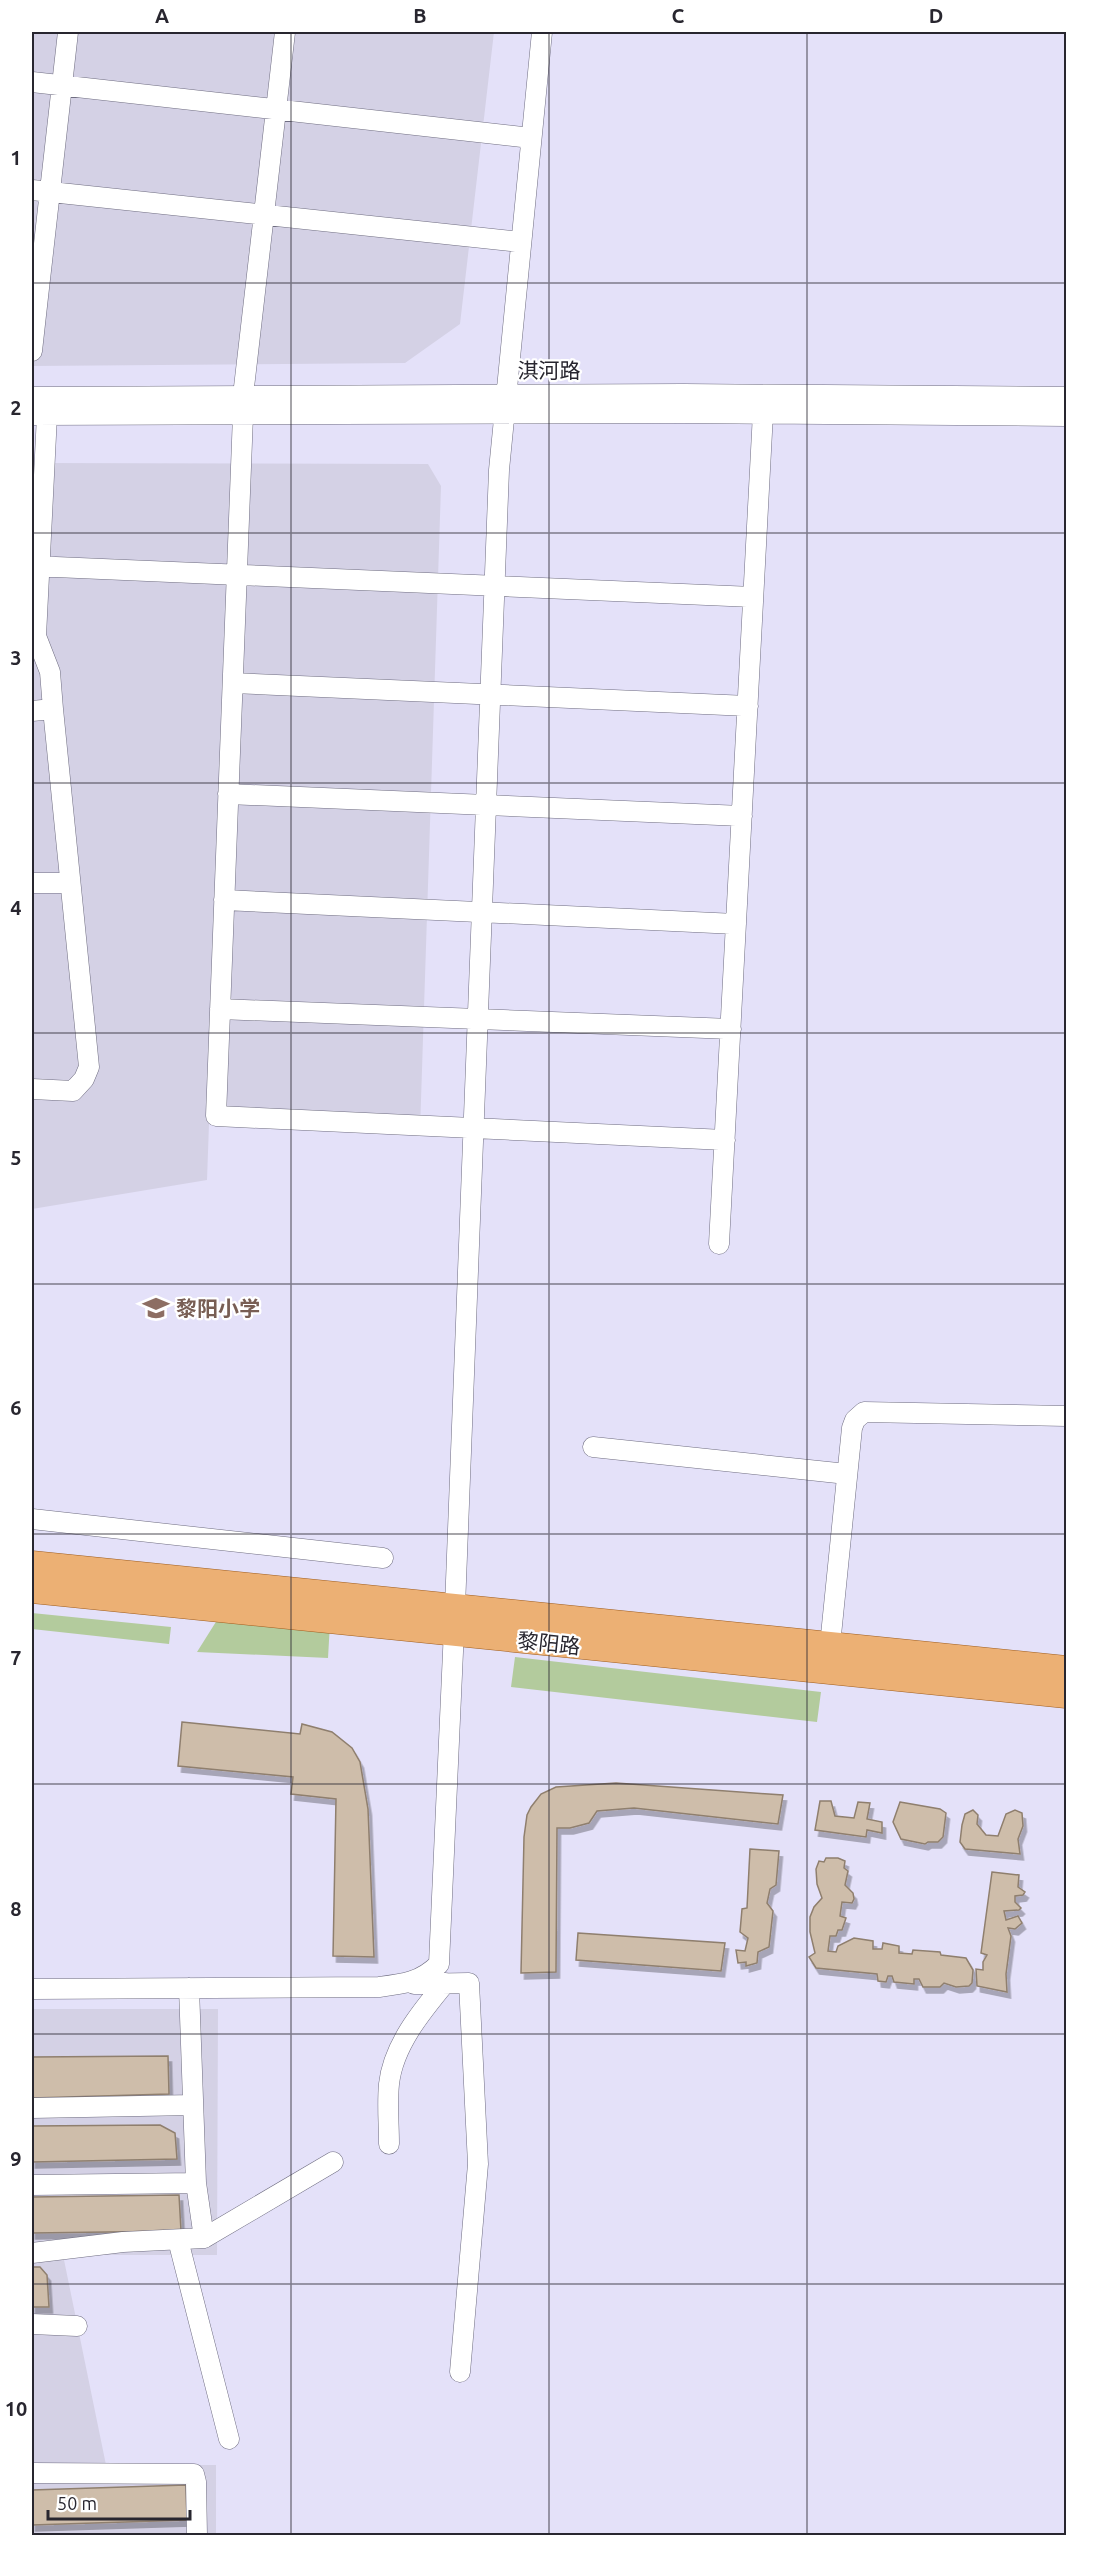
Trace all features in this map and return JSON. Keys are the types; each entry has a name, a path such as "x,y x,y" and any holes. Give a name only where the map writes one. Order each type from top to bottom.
{"main road":[{"name":"黎阳路","path":"32,1564 1066,1669"},
{"name":"黎阳路","path":"32,1590 1066,1695"}],"street":[{"path":"32,351 41,191 61,85 68,32"},
{"path":"285,32 243,405 216,1116 725,1140"},
{"path":"411,1983 428,1975 439,1964 499,470 542,32"},
{"path":"32,82 531,138"},
{"path":"41,191 521,242"},
{"name":"淇河路","path":"32,397 243,405 1066,397"},
{"name":"淇河路","path":"506,404 763,413 1066,416"},
{"name":"淇河路","path":"39,415 243,405"},
{"path":"719,1244 763,413"},
{"path":"32,1089 74,1091 84,1079 89,1068 50,672 36,636 35,566 39,415"},
{"path":"35,566 753,597"},
{"path":"233,683 748,706"},
{"path":"32,711 53,709"},
{"path":"228,794 742,816"},
{"path":"32,883 70,883"},
{"path":"224,900 736,924"},
{"path":"220,1009 730,1029"},
{"path":"830,1645 852,1428 855,1420 864,1412 1066,1416"},
{"path":"593,1447 847,1474"},
{"path":"32,1519 383,1558"},
{"path":"32,1989 379,1987 411,1983 469,1983 478,2164 460,2372"},
{"path":"389,2144 389,2083 397,2052 429,2002 445,1983"},
{"path":"189,1988 196,2183 204,2238"},
{"path":"32,2108 194,2105"},
{"path":"32,2253 123,2242 204,2238 333,2162"},
{"path":"32,2185 196,2183"},
{"path":"178,2240 229,2439"},
{"path":"32,2324 77,2326"},
{"path":"32,2473 194,2474 197,2535"}],"shaded area":[{"path":"32,32 494,32 460,324 405,363 32,366"},
{"path":"32,463 428,464 441,486 420,1131 209,1124 207,1180 32,1209"},
{"path":"32,2009 218,2009 217,2255 63,2255 106,2465 216,2465 216,2535 32,2536"}],"green space":[{"path":"32,1613 171,1627 169,1644 32,1629"},
{"path":"219,1617 330,1623 328,1658 197,1652"},
{"path":"515,1657 821,1692 817,1722 511,1687"}],"building":[{"path":"182,1722 300,1734 302,1724 332,1732 352,1748 360,1762 368,1809 374,1957 333,1956 336,1799 291,1794 293,1777 178,1766"},
{"path":"616,1783 783,1795 778,1824 634,1808 597,1811 589,1823 570,1828 557,1828 556,1972 521,1973 524,1837 527,1815 531,1807 541,1794 556,1787"},
{"path":"820,1801 831,1801 835,1816 854,1818 858,1802 870,1803 867,1819 882,1822 882,1833 867,1830 866,1837 815,1830"},
{"path":"900,1802 940,1809 946,1813 943,1837 938,1842 925,1844 901,1839 893,1822"},
{"path":"973,1810 978,1815 977,1824 986,1835 998,1836 1006,1814 1015,1810 1022,1813 1023,1826 1018,1839 1020,1854 965,1849 960,1842 962,1825 965,1814"},
{"path":"750,1849 779,1851 776,1885 770,1889 767,1903 773,1911 769,1947 758,1952 757,1963 746,1966 746,1962 738,1963 736,1950 745,1951 748,1938 740,1932 742,1909 747,1908"},
{"path":"826,1858 838,1858 845,1861 844,1868 848,1871 845,1885 853,1893 854,1899 852,1903 842,1902 840,1916 846,1918 842,1930 838,1930 836,1936 830,1936 828,1951 836,1952 838,1946 854,1938 873,1941 873,1949 882,1949 883,1943 899,1946 899,1953 912,1954 913,1950 940,1952 941,1955 966,1958 973,1970 972,1983 969,1986 956,1987 944,1983 940,1987 923,1987 919,1979 914,1979 914,1984 894,1982 892,1976 888,1976 886,1982 878,1981 877,1974 816,1968 809,1957 815,1953 810,1932 810,1917 814,1907 822,1898 817,1884 816,1869 819,1861 824,1862"},
{"path":"992,1872 1019,1875 1018,1887 1025,1892 1023,1895 1015,1896 1015,1902 1021,1908 1019,1910 1004,1911 1006,1920 1018,1916 1022,1923 1015,1929 1008,1928 1011,1936 1006,1974 1007,1992 977,1986 976,1969 983,1970 983,1962 987,1955 981,1953"},
{"path":"578,1933 725,1943 721,1971 576,1960"},
{"path":"168,2056 169,2094 32,2098 32,2057"},
{"path":"160,2125 175,2133 177,2159 32,2162 32,2126"},
{"path":"179,2195 181,2231 32,2233 32,2197"},
{"path":"32,2267 40,2267 47,2275 49,2307 32,2307"},
{"path":"186,2485 187,2520 32,2525 32,2490"}],"place":[{"name":"黎阳小学","path":"156,1308"}]}
